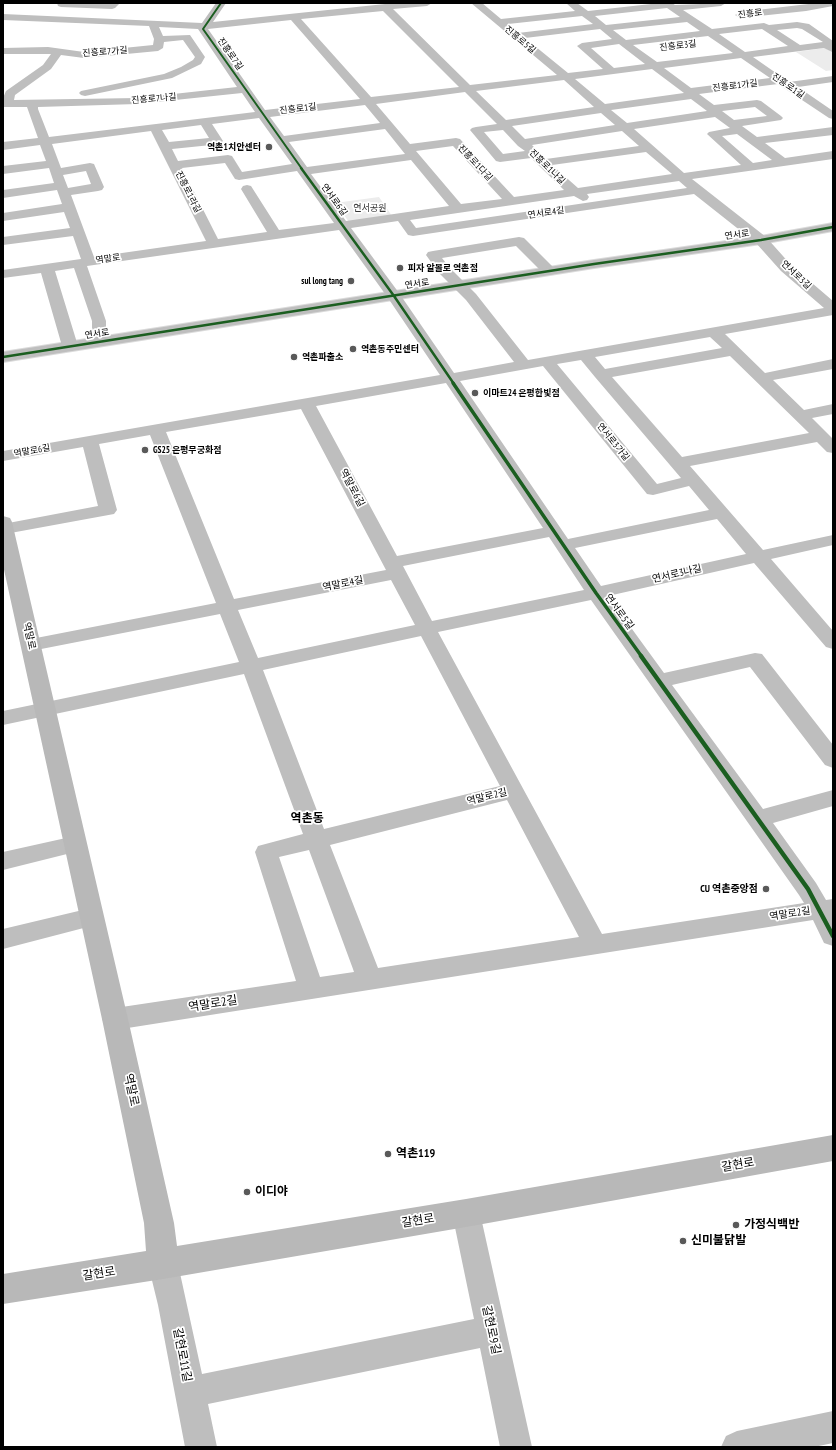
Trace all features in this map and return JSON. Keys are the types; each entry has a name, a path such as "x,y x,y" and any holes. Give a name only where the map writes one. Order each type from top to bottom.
{"main road":[{"name":"연서로","path":"3,357 549,271 761,240 833,227"}],"street":[{"path":"45,19 61,3 112,6 115,3"},
{"path":"3,17 206,26 221,3"},
{"path":"316,3 323,14"},
{"path":"294,17 323,14 355,6 385,7 427,3"},
{"name":"진흥로5길","path":"476,3 565,76"},
{"path":"571,3 654,66"},
{"path":"499,22 669,5 721,3"},
{"name":"진흥로","path":"730,17 806,8 832,3"},
{"name":"진흥로3길","path":"669,5 743,55"},
{"path":"385,7 467,88"},
{"path":"486,11 501,9"},
{"path":"294,17 368,100 458,209"},
{"name":"진흥로7길","path":"262,114 203,29 206,26 294,17"},
{"path":"515,36 707,19"},
{"path":"153,24 159,39 186,37 195,48 200,57 199,59"},
{"name":"진흥로1길","path":"710,33 764,26 771,31 797,25 805,26 828,40 832,46"},
{"path":"721,40 771,31 798,48"},
{"name":"진흥로3길","path":"623,42 710,33"},
{"name":"진흥로7가길","path":"3,51 24,49 56,54 84,55 158,48 159,39"},
{"name":"진흥로3길","path":"635,51 721,40"},
{"path":"612,71 582,46 623,42"},
{"name":"진흥로1길","path":"3,146 565,76 798,48 832,46"},
{"path":"3,61 56,54"},
{"name":"진흥로7나길","path":"56,54 47,67 10,93 5,101 33,104 137,102 245,89"},
{"name":"진흥로1길","path":"743,55 832,115"},
{"name":"진흥로7길","path":"96,90 168,76 185,69 197,62 199,59 221,56"},
{"name":"진흥로1가길","path":"743,67 758,65"},
{"name":"진흥로1가길","path":"654,66 782,162"},
{"path":"669,76 684,74"},
{"path":"565,76 697,190 761,240"},
{"name":"진흥로1가길","path":"692,94 784,83 833,79"},
{"name":"진흥로1나길","path":"467,88 504,126 591,206"},
{"name":"진흥로7나길","path":"64,103 67,98 96,90"},
{"path":"534,154 500,158 476,130 504,126 510,123 692,94"},
{"path":"811,101 826,99"},
{"path":"522,143 624,127 756,103 777,118 736,127 713,134 751,167"},
{"path":"33,104 32,109 78,231 84,262"},
{"name":"연서로6길","path":"262,114 394,296"},
{"path":"147,142 163,143 217,141 204,121"},
{"path":"280,140 389,126"},
{"name":"진흥로1라길","path":"155,127 214,244"},
{"path":"755,141 833,131"},
{"name":"진흥로1다길","path":"409,150 456,142 511,201"},
{"path":"389,146 409,150"},
{"path":"543,163 648,148"},
{"path":"174,165 228,159 239,176 409,150"},
{"path":"53,163 64,152"},
{"name":"연서로4길","path":"458,209 833,155"},
{"path":"299,166 310,157"},
{"path":"3,170 53,163 90,168 98,187 3,194"},
{"path":"247,189 275,235"},
{"name":"연서로4길","path":"401,217 413,232 697,190"},
{"path":"3,217 69,207"},
{"name":"연서로6길","path":"214,244 458,209"},
{"path":"3,241 78,231"},
{"name":"연서로3길","path":"761,240 786,268 833,310"},
{"path":"524,365 475,302 444,270 433,255 519,241 549,271"},
{"name":"역말로","path":"3,274 214,244"},
{"name":"연서로","path":"84,262 100,322 99,330 103,341"},
{"path":"47,268 70,346"},
{"name":"연서로5길","path":"394,296 448,378 596,593 808,889 826,909 833,936"},
{"path":"448,378 833,310"},
{"path":"714,332 833,448"},
{"path":"600,374 733,351"},
{"path":"585,355 833,643"},
{"name":"연서로3가길","path":"547,361 653,490 693,480"},
{"path":"761,378 833,364"},
{"name":"역말로6길","path":"3,456 448,378"},
{"name":"역말로6길","path":"306,403 395,568"},
{"path":"800,416 833,410"},
{"path":"156,429 251,666 365,969 371,979"},
{"path":"678,463 820,436"},
{"path":"4,526 108,510 90,441"},
{"path":"513,791 395,568 558,538 722,513"},
{"name":"역말로","path":"4,526 8,564 31,645 91,917 116,1019 159,1223 163,1264"},
{"name":"연서로3나길","path":"596,593 758,555 833,540"},
{"name":"역말로4길","path":"31,645 227,607 395,568"},
{"path":"3,718 596,593"},
{"path":"659,680 755,659 833,760"},
{"name":"역말로2길","path":"311,988 266,852 513,791 594,944"},
{"path":"758,819 833,798"},
{"path":"3,861 75,844"},
{"name":"역말로2길","path":"116,1019 826,909"},
{"path":"3,939 91,917"},
{"name":"갈현로","path":"3,1289 163,1264 466,1213 833,1148"},
{"name":"갈현로9길","path":"466,1213 516,1447"},
{"name":"갈현로11길","path":"163,1264 173,1305 201,1447"},
{"path":"189,1392 491,1331"},
{"path":"737,1447 833,1427"}],"green space":[{"path":"825,48 833,53 833,70 826,71 796,52"},
{"name":"연서공원","path":"379,197 392,216 349,222 335,203"}],"cycle path":[{"path":"221,3 203,29 262,114 394,296 596,593 808,889 833,936"},
{"path":"3,357 594,264 761,240 833,227"}],"place":[{"name":"역촌1치안센터","path":"269,147"},
{"name":"피자 알볼로 역촌점","path":"400,268"},
{"name":"sul long tang","path":"351,281"},
{"name":"역촌동주민센터","path":"353,349"},
{"name":"역촌파출소","path":"294,357"},
{"name":"이마트24 은평한빛점","path":"475,393"},
{"name":"GS25 은평무궁화점","path":"145,450"},
{"name":"CU 역촌중앙점","path":"766,889"},
{"name":"역촌119","path":"388,1154"},
{"name":"이디야","path":"247,1192"},
{"name":"가정식백반","path":"736,1225"},
{"name":"신미불닭발","path":"683,1241"}],"district":[{"name":"역촌동","path":"307,819"}]}
